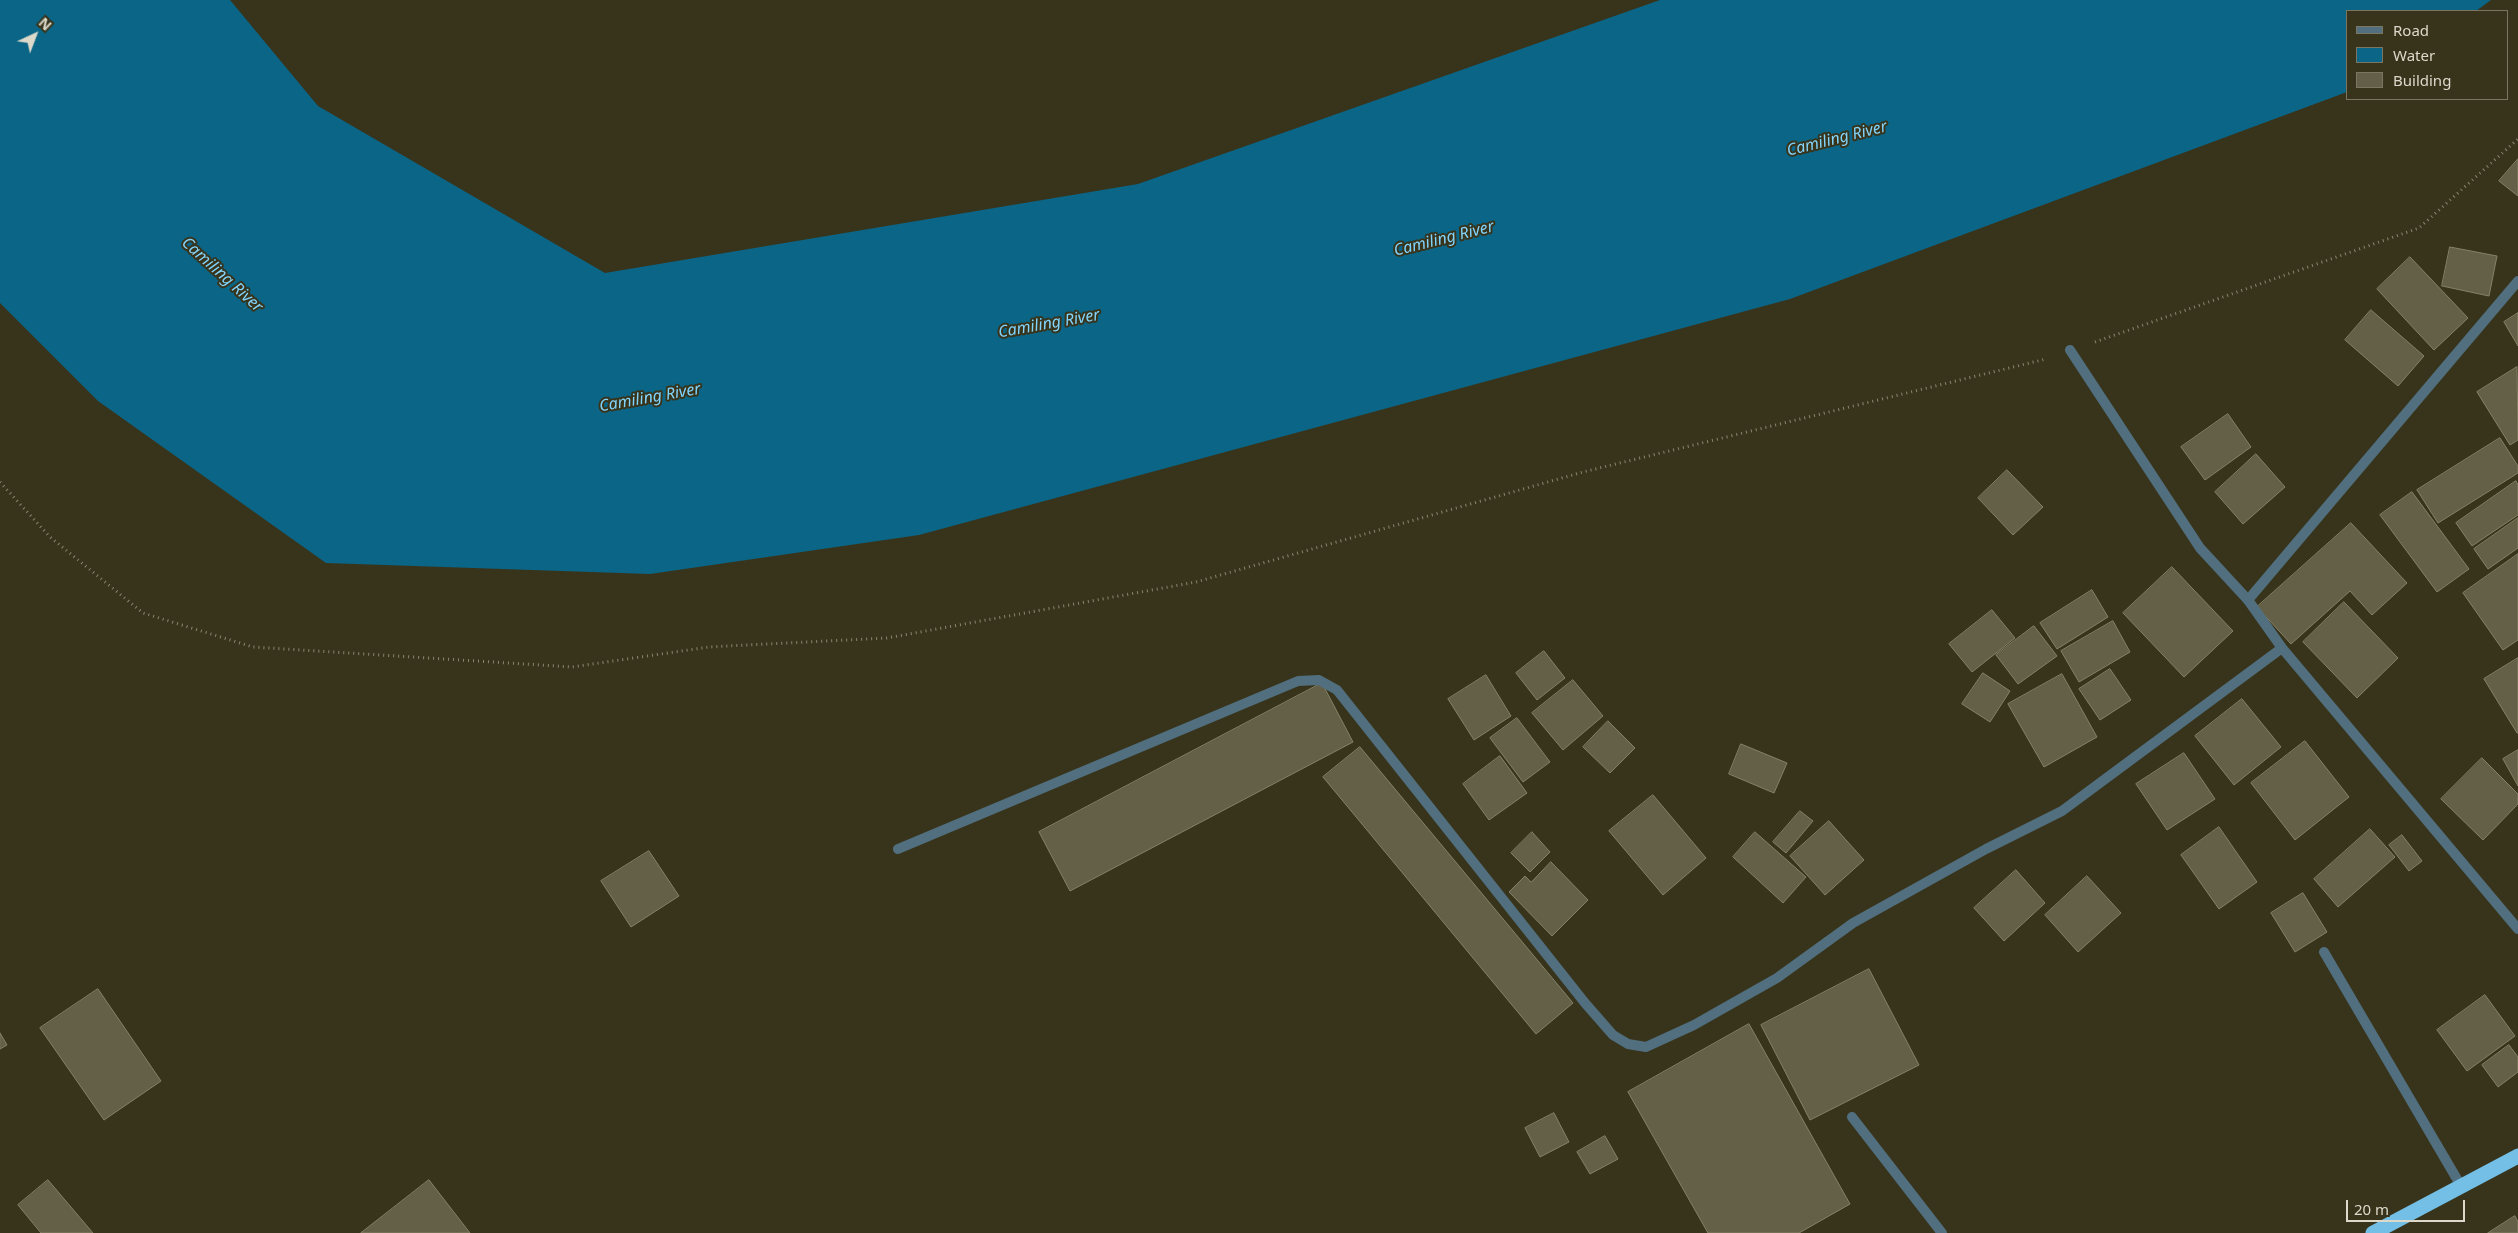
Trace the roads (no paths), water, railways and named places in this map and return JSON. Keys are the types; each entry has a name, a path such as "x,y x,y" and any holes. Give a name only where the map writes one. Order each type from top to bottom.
{"highway":[{"path":"2372,1233 2518,1156"}],"street":[{"path":"2248,600 2518,281"},
{"path":"2070,350 2200,548 2248,600 2282,648 2518,929"},
{"path":"898,849 1298,681 1320,680 1337,690 1585,1003 1608,1028 1628,1044 1646,1046 1694,1025 1777,978 1852,923 1986,849 2062,811 2282,648"},
{"path":"2324,952 2461,1186"},
{"path":"1852,1117 1942,1233"}],"water":[{"name":"Camiling River","path":"0,0 230,0 318,106 605,273 1138,184 1660,0 2491,0 2477,10 2346,10 2346,92 1790,299 919,535 650,574 326,563 98,401 0,303"}]}
